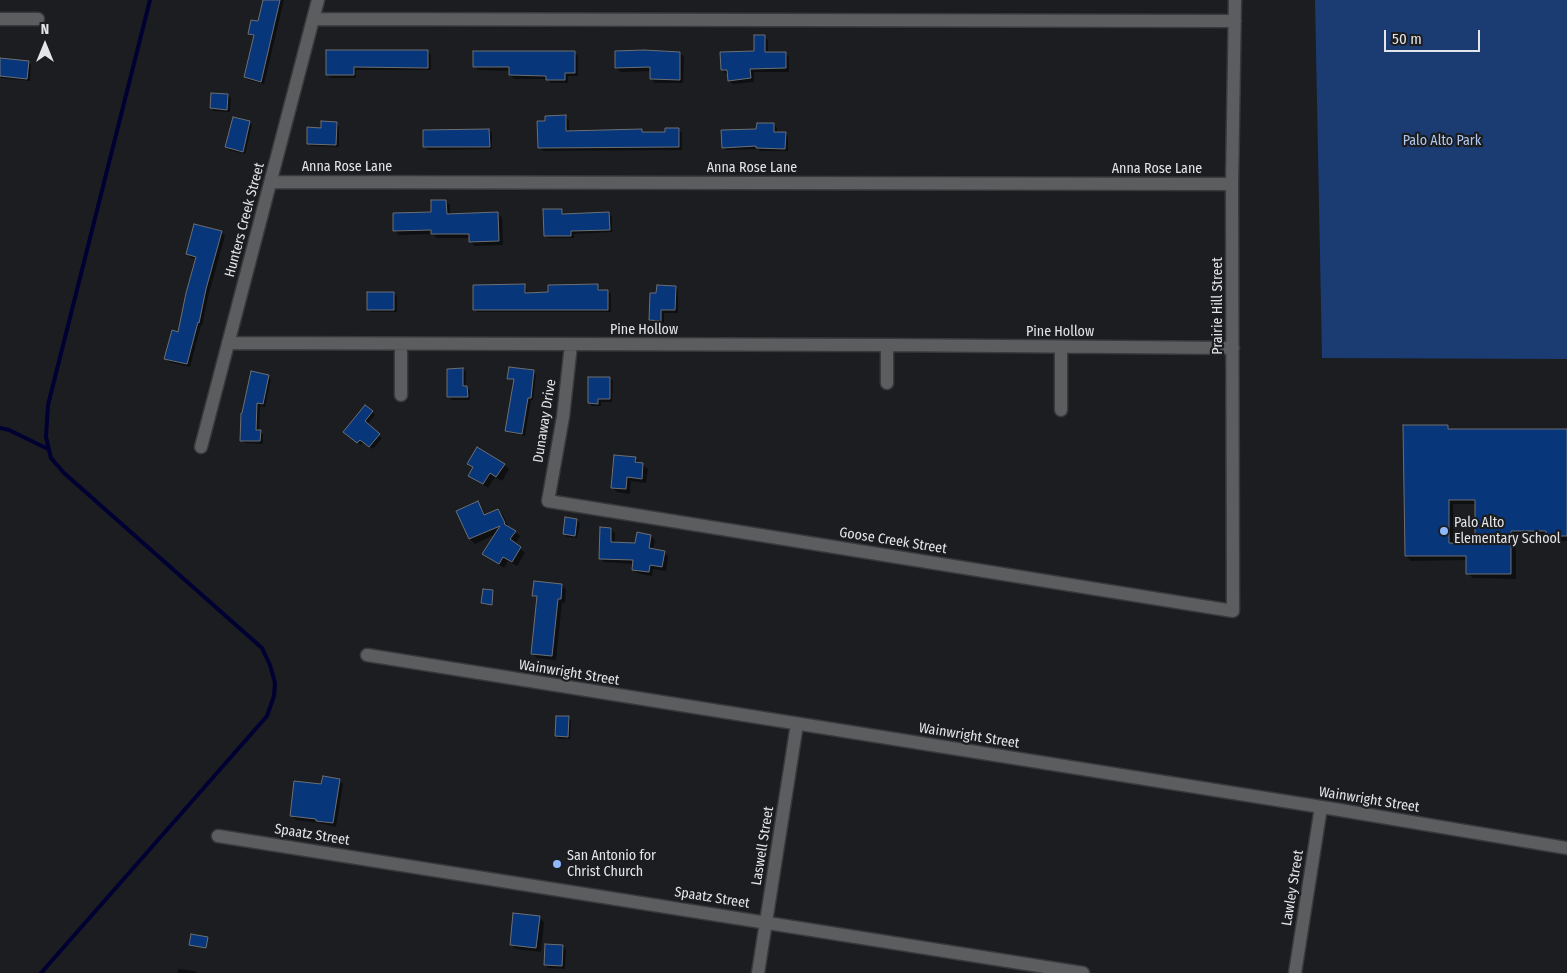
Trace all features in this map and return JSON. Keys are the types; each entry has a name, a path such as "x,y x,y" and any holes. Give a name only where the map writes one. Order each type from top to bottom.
{"street":[{"name":"Hunters Creek Street","path":"201,448 318,0"},
{"name":"Prairie Hill Street","path":"1233,611 1232,184 1235,0"},
{"path":"0,19 38,19"},
{"path":"312,19 1234,21"},
{"name":"Anna Rose Lane","path":"271,182 1232,184"},
{"name":"Pine Hollow","path":"228,343 1233,348"},
{"path":"401,344 401,395"},
{"name":"Dunaway Drive","path":"548,500 562,417 571,345"},
{"path":"887,345 887,383"},
{"path":"1061,346 1061,410"},
{"name":"Goose Creek Street","path":"548,500 1233,611"},
{"name":"Wainwright Street","path":"367,655 1567,848"},
{"name":"Laswell Street","path":"758,973 797,724"},
{"name":"Lawley Street","path":"1294,973 1321,807"},
{"name":"Spaatz Street","path":"218,836 1083,973"}],"green space":[{"name":"Palo Alto Park","path":"1315,0 1567,0 1567,359 1322,358"}],"building":[{"path":"263,0 280,0 261,82 244,77 254,35 248,34 251,20 258,21"},
{"path":"754,35 765,35 765,52 786,52 786,68 750,69 751,78 728,81 727,70 721,70 720,52 754,51"},
{"path":"326,50 428,50 428,68 354,67 354,75 326,75"},
{"path":"473,51 575,51 575,73 565,73 565,80 546,80 546,76 509,75 509,67 473,67"},
{"path":"615,51 680,52 680,80 650,79 650,67 615,68"},
{"path":"0,58 29,61 27,79 0,76"},
{"path":"211,93 228,94 227,110 210,108"},
{"path":"566,115 566,131 642,129 642,132 665,132 665,128 679,128 679,147 538,148 537,121 545,121 545,116"},
{"path":"233,117 250,121 243,152 225,147"},
{"path":"321,121 337,122 336,145 307,144 307,127 321,128"},
{"path":"757,123 774,123 774,132 786,132 785,149 756,148 756,146 722,148 721,130 756,129"},
{"path":"489,129 490,147 423,147 423,130"},
{"path":"431,200 446,200 447,214 498,212 499,241 469,242 469,234 431,234 431,230 393,231 393,213 431,212"},
{"path":"543,209 562,209 562,214 609,212 610,230 571,231 571,236 544,236"},
{"path":"194,224 222,231 187,364 164,359 172,330 178,332 196,257 186,254"},
{"path":"525,284 525,293 548,292 548,285 598,284 598,290 608,290 608,310 473,310 473,285"},
{"path":"657,285 676,286 675,310 661,310 661,321 649,320 650,293 656,293"},
{"path":"367,292 394,292 394,310 367,310"},
{"path":"509,367 534,370 531,398 528,398 522,434 505,431 514,379 507,379"},
{"path":"463,368 463,386 467,386 468,397 447,397 447,369"},
{"path":"251,371 269,375 263,404 257,403 256,430 261,430 260,441 240,441 241,413"},
{"path":"588,377 610,377 610,399 598,399 598,404 588,403"},
{"path":"365,405 373,411 365,421 380,434 369,447 360,440 357,443 343,432"},
{"path":"1403,425 1448,425 1448,429 1567,429 1567,536 1546,536 1546,531 1511,531 1511,574 1466,574 1466,556 1405,556","holes":["1449,500 1475,500 1475,544 1449,543"]},
{"path":"477,447 505,464 496,477 490,473 483,484 468,476 473,467 467,464"},
{"path":"614,455 636,457 635,462 643,463 642,479 627,477 626,489 611,488"},
{"path":"478,501 484,515 498,509 504,524 516,531 510,539 521,547 512,562 503,557 499,564 482,554 500,526 469,539 456,511"},
{"path":"565,517 577,519 575,536 563,534"},
{"path":"600,527 611,528 611,542 635,543 637,532 651,535 649,548 665,551 662,567 650,565 649,572 632,570 633,560 599,559"},
{"path":"534,581 562,584 561,599 558,599 552,656 531,654 537,596 532,596"},
{"path":"483,589 493,590 492,605 481,603"},
{"path":"556,716 569,716 568,737 555,736"},
{"path":"323,776 340,779 333,823 290,816 294,781 321,784"},
{"path":"513,913 540,916 536,948 510,945"},
{"path":"191,934 208,937 206,948 189,945"},
{"path":"545,944 563,945 562,966 544,965"}],"waterway":[{"path":"41,973 267,716 274,696 275,683 270,665 262,648 64,473 51,458 46,437 48,405 150,0"},
{"path":"0,428 9,430 48,449"}],"place":[{"name":"Palo Alto Elementary School","path":"1444,531"},
{"name":"San Antonio for Christ Church","path":"557,864"}]}
